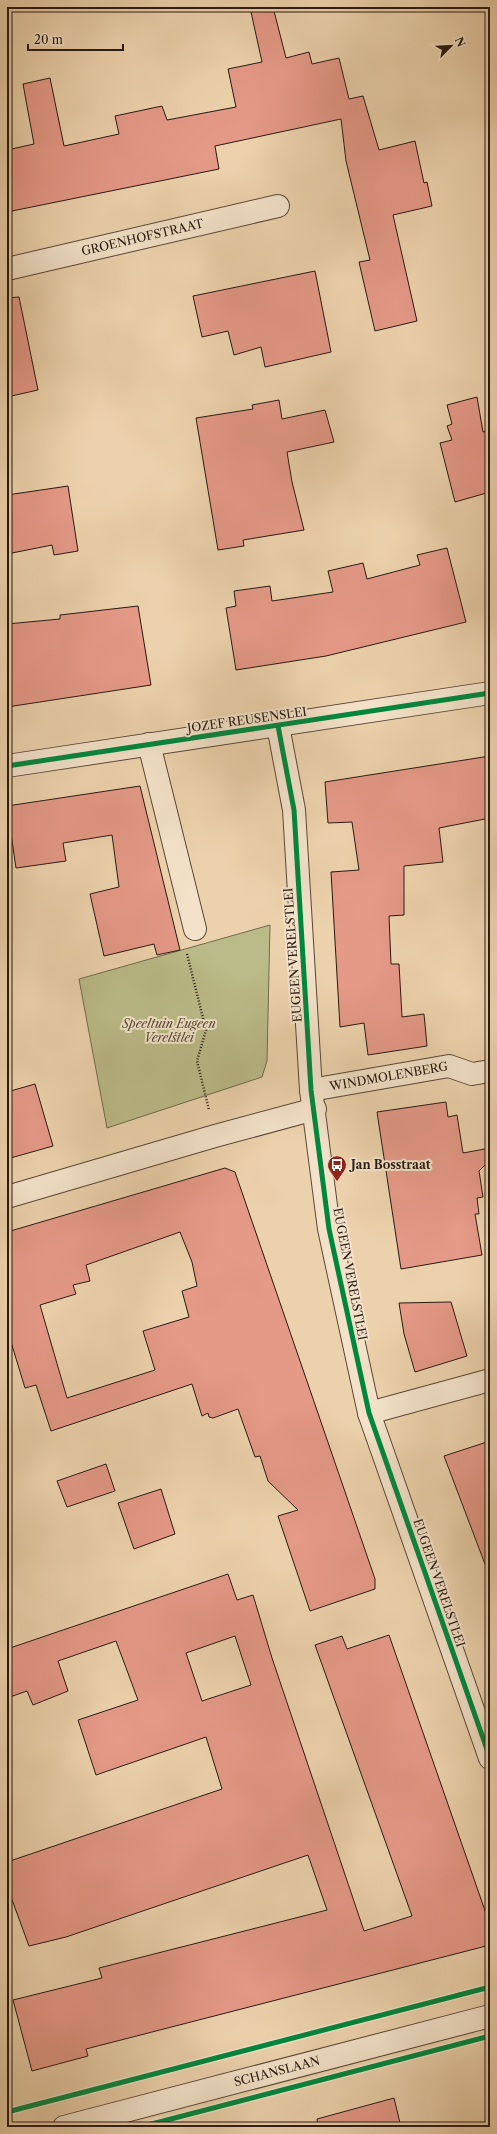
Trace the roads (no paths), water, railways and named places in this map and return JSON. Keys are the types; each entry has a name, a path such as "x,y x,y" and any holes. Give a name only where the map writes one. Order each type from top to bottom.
{"street":[{"name":"GROENHOFSTRAAT","path":"7,269 278,206"},
{"name":"JOZEF REUSENSLEI","path":"7,766 490,693"},
{"name":"EUGEEN VERELSTLEI","path":"278,726 294,810 313,1100 329,1229 369,1413 490,1758"},
{"path":"149,744 195,929"},
{"name":"WINDMOLENBERG","path":"313,1100 449,1066 472,1074 490,1071"},
{"path":"7,1197 215,1136 313,1100"},
{"path":"369,1413 490,1380"},
{"name":"SCHANSLAAN","path":"64,2127 490,2016"}],"place":[{"name":"Jan Bosstraat","path":"337,1182"}],"park label":[{"name":"Speeltuin Eugeen Verelstlei","path":"169,1031"}]}
